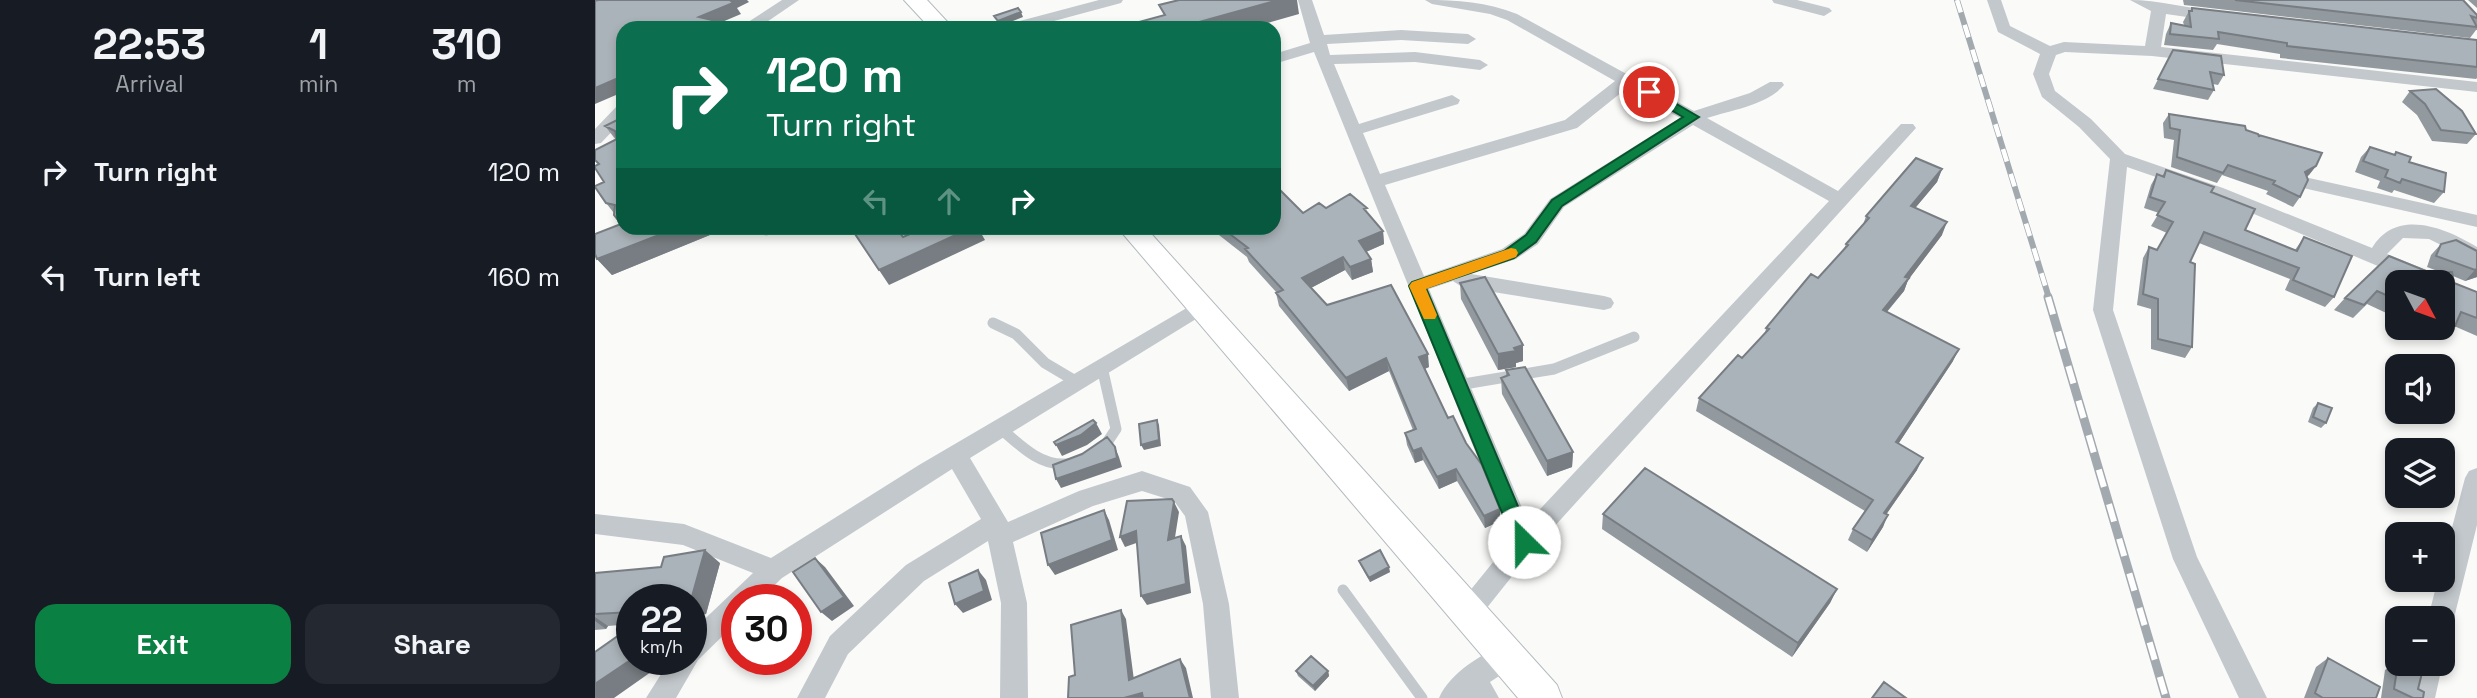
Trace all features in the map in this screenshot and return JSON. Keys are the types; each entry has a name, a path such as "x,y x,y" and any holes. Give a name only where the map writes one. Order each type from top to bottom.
{"main road":[{"path":"915,0 935,21"},
{"path":"1137,235 1543,698"}],"street":[{"path":"758,21 792,0"},
{"path":"1036,21 1116,0"},
{"path":"1305,0 1320,49 1353,131 1524,542"},
{"path":"1432,0 1503,13 1840,200"},
{"path":"1779,0 1825,11"},
{"path":"1994,0 2003,29 2049,52 2064,47 2152,51 2477,86"},
{"path":"2137,0 2159,9 2226,17"},
{"path":"2152,51 2159,9"},
{"path":"1281,58 1401,35 1468,39"},
{"path":"1320,49 1480,65"},
{"path":"2049,52 2041,74 2047,93 2085,123 2119,158 2217,192 2406,270"},
{"path":"1374,182 1571,124 1588,107 1627,80"},
{"path":"1417,286 1509,254 1531,239 1557,203 1693,117 1756,97 1776,85"},
{"path":"1353,131 1452,100"},
{"path":"595,139 616,117"},
{"path":"1469,611 1524,542 1907,128"},
{"path":"2119,158 2103,310 2185,559 2253,698"},
{"path":"2309,184 2477,221"},
{"path":"2375,258 2389,238 2405,232 2438,234 2458,242 2477,256"},
{"path":"1446,278 1604,303"},
{"path":"759,584 773,570 956,455 1202,306"},
{"path":"956,455 998,530 1014,603 1014,698"},
{"path":"2444,606 2477,478"},
{"path":"811,698 839,645 915,573 998,530 1142,481 1182,495 1196,513 1216,604 1225,698"},
{"path":"595,524 684,535 773,570"},
{"path":"707,634 721,621"},
{"path":"1469,692 1507,656"},
{"path":"660,698 675,675"},
{"path":"2421,698 2427,676"}],"lane":[{"path":"993,323 1014,331 1040,360 1066,371 1077,382"},
{"path":"1458,385 1554,369 1634,337"},
{"path":"1000,428 1039,458 1058,466 1106,444 1116,429 1102,367"},
{"path":"1343,590 1422,698"}],"building":[{"path":"730,0 733,3 699,17 710,21 616,21 616,79 595,88 595,1"},
{"path":"1179,0 1278,0 1203,21 1143,21 1165,15 1159,5"},
{"path":"2235,0 2463,0 2477,15 2477,18 2471,16 2477,27"},
{"path":"1018,8 1021,12 998,21 994,16"},
{"path":"2192,8 2477,40 2477,67 2287,46 2287,43 2218,32 2219,39 2170,34 2171,23 2191,27 2189,11 2192,11"},
{"path":"2173,50 2221,56 2224,75 2210,72 2214,90 2158,79"},
{"path":"2436,89 2462,111 2476,134 2441,130 2425,104 2410,91"},
{"path":"2169,114 2245,126 2246,130 2258,134 2259,137 2322,153 2316,166 2305,172 2308,180 2300,197 2273,184 2275,181 2228,165 2223,173 2177,157 2180,130 2170,128"},
{"path":"616,120 616,135 615,131 605,126"},
{"path":"616,140 616,218 615,205 606,203 595,187 604,182 595,168 599,164 595,160 595,150"},
{"path":"2370,147 2411,157 2409,162 2446,173 2444,192 2402,179 2400,183 2385,177 2388,170 2363,161"},
{"path":"1916,158 1942,169 1911,206 1947,222 1905,277 1909,278 1883,310 1959,349 1896,442 1923,458 1884,513 1888,515 1872,540 1853,529 1873,500 1699,398 1738,355 1742,358 1769,329 1766,328 1811,274 1818,278 1848,245 1846,244 1869,218 1866,216"},
{"path":"2166,170 2214,187 2211,192 2255,209 2245,230 2297,251 2304,237 2352,256 2334,297 2293,280 2299,268 2204,232 2190,262 2195,264 2192,347 2158,339 2158,299 2143,294 2149,247 2157,250 2173,222 2157,215 2165,202 2150,197 2157,174 2164,177"},
{"path":"1281,191 1303,213 1319,203 1326,208 1350,194 1367,208 1364,209 1383,231 1359,241 1371,259 1350,267 1343,257 1302,278 1327,305 1391,285 1428,354 1419,357 1448,418 1453,416 1466,443 1482,465 1500,509 1484,516 1456,469 1437,477 1421,448 1413,451 1405,433 1416,429 1386,358 1346,378 1276,293 1283,290 1245,249 1248,248 1231,235 1281,235"},
{"path":"616,226 616,235 659,235 597,259 595,234"},
{"path":"856,235 956,235 879,270"},
{"path":"2456,240 2477,251 2477,269 2436,256 2441,244"},
{"path":"2389,256 2424,270 2385,270 2385,295 2377,291 2364,305 2345,298"},
{"path":"1485,277 1523,345 1514,348 1516,351 1498,354 1460,283"},
{"path":"2455,283 2477,292 2477,318 2461,312 2455,326"},
{"path":"1525,367 1573,452 1547,461 1501,378 1509,375 1506,370"},
{"path":"2318,403 2332,408 2326,423 2313,417"},
{"path":"1093,420 1096,423 1081,435 1056,445 1054,442"},
{"path":"1157,420 1159,440 1141,445 1139,424"},
{"path":"1107,437 1115,447 1117,458 1056,479 1053,465 1082,454"},
{"path":"1645,468 1837,589 1798,643 1603,514"},
{"path":"1172,499 1174,502 1168,540 1181,536 1186,584 1141,596 1136,531 1120,537 1127,501"},
{"path":"1104,510 1112,540 1048,565 1041,533"},
{"path":"705,550 695,584 616,584 616,613 595,614 595,573 661,567 664,557"},
{"path":"1380,550 1389,567 1369,578 1359,561"},
{"path":"815,558 844,597 821,612 812,599 812,584 801,584 793,572"},
{"path":"978,570 984,591 955,604 949,583"},
{"path":"1121,610 1129,680 1180,659 1190,698 1143,698 1142,693 1124,698 1068,698 1069,677 1075,675 1071,625"},
{"path":"616,637 616,670 595,684 595,652"},
{"path":"1311,656 1328,671 1313,686 1296,671"},
{"path":"2328,658 2380,687 2376,698 2323,698 2315,693"},
{"path":"2396,676 2421,676 2418,689 2424,692 2423,698 2413,698 2394,689"},
{"path":"1884,682 1906,698 1872,698"}],"railway":[{"path":"1957,0 2049,298"},
{"path":"2048,297 2166,698"}],"slow traffic":[{"path":"1429,315 1417,286 1511,253"}],"route":[{"path":"1524,542 1417,286 1509,254 1531,239 1557,203 1693,117 1649,92"}]}
